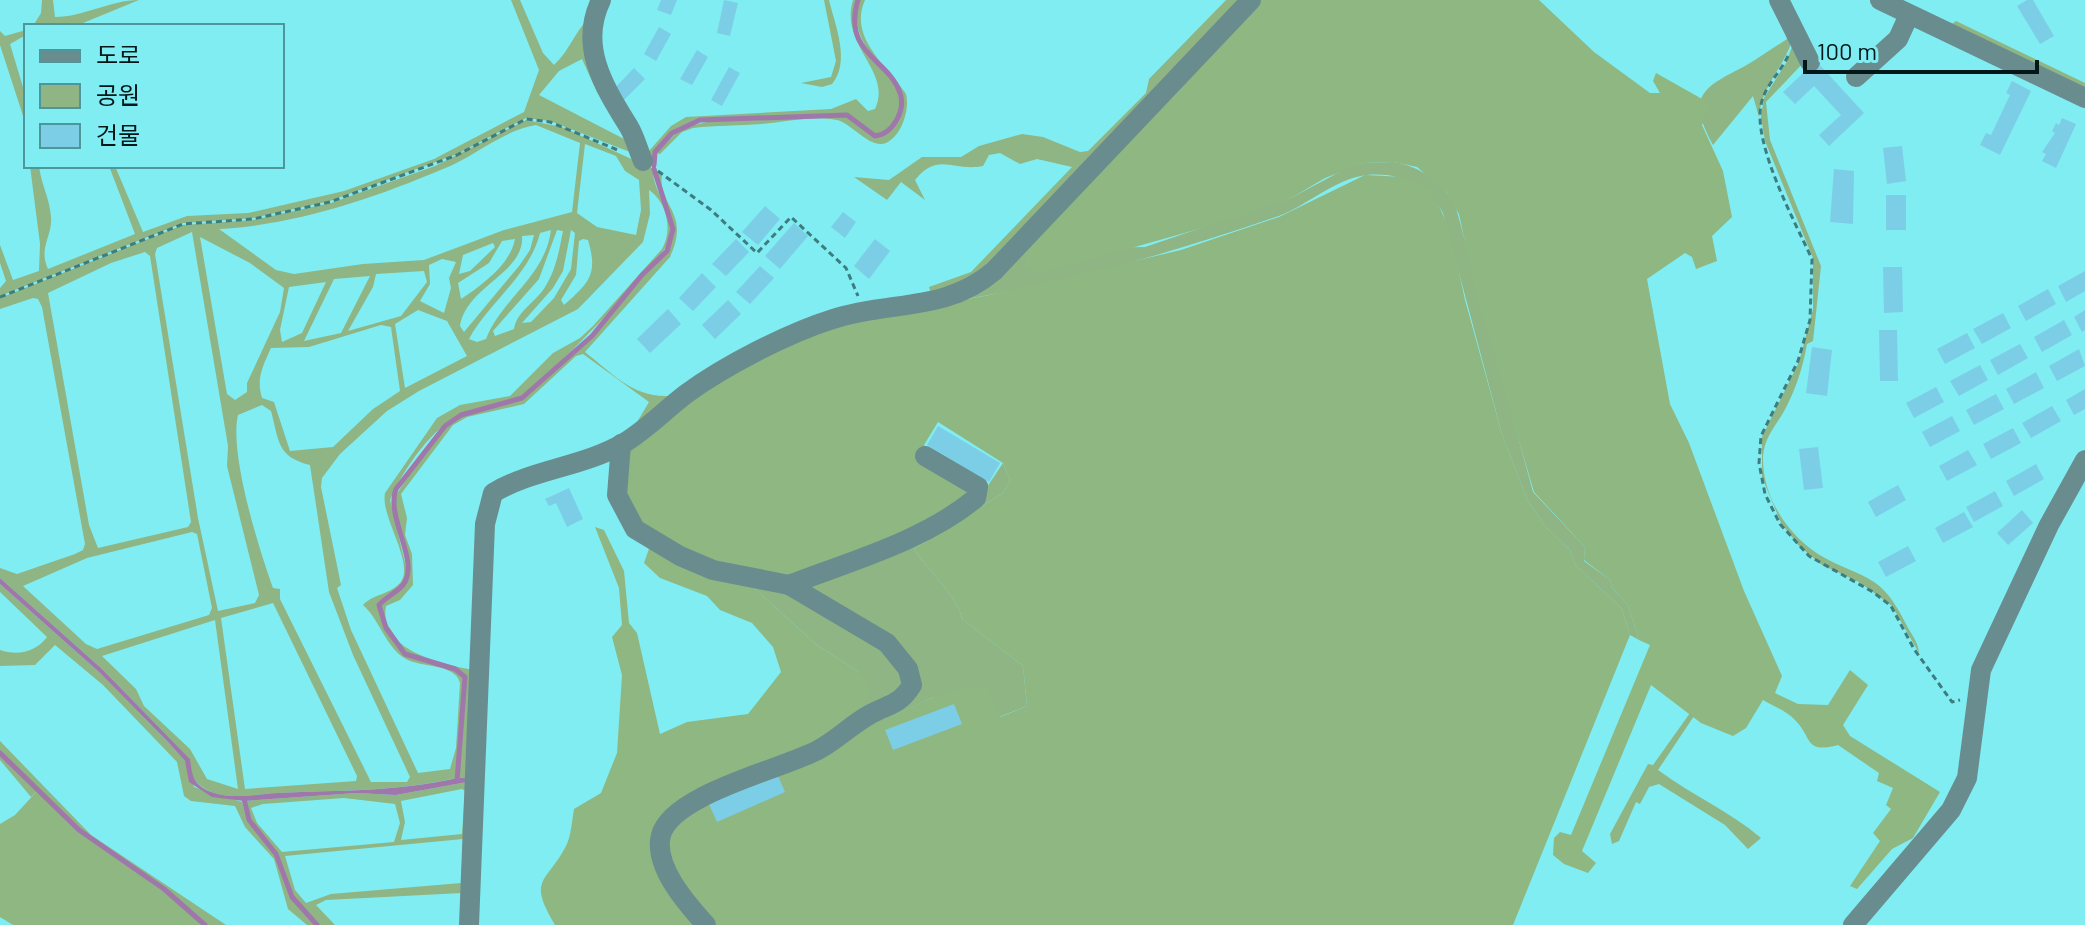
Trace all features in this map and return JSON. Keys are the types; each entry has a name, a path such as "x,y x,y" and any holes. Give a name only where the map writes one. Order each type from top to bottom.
{"street":[{"path":"601,0 596,11 593,54 602,84 630,128 643,161"},
{"path":"469,925 477,678 487,506 493,493 505,486 590,459 621,444 647,428 687,393 737,364 832,319 923,304 973,288 994,271 1251,0"},
{"path":"1779,0 1810,62"},
{"path":"1880,0 2085,98"},
{"path":"1856,77 1898,39 1909,15"},
{"path":"621,444 617,495 635,529 680,556 713,570 789,585 887,643 908,669 912,685 903,700 868,715 819,750 690,803 669,820 660,836 663,858 688,905 706,925"},
{"path":"789,585 893,545 960,511 976,498 978,487 925,456"},
{"path":"1853,925 1951,810 1967,778 1981,670 2049,525 2085,460"}],"path":[{"path":"1795,30 1790,53 1763,97 1760,117 1769,155 1812,259 1814,279 1810,320 1798,361 1761,436 1759,463 1765,494 1780,524 1809,556 1873,592 1891,606 1914,649 1952,702 1976,695"},
{"path":"0,297 183,224 253,219 330,202 457,155 526,119 550,122 643,161 711,210 757,253 791,217 846,268 855,283 862,312"}],"green space":[{"path":"42,0 53,0 55,17 139,0 83,23 34,24 41,13"},
{"path":"511,0 520,0 543,53 554,65 589,18 595,76 630,135 630,152 550,121 526,118 457,154 330,201 253,218 183,223 0,296 0,288 6,281 0,263 0,245 13,280 39,271 40,244 30,168 39,168 50,210 51,224 45,248 48,269 135,234 110,168 116,168 143,232 187,216 248,213 344,191 434,159 524,112 539,70","holes":["582,59 597,92 628,141 539,95 559,71"]},
{"path":"824,0 829,0 841,54 838,75 832,84 822,87 801,83 831,77 836,61"},
{"path":"853,0 857,0 855,15 860,40 900,94 898,114 887,130 875,135 847,113 699,119 671,132 653,152 653,164 650,162 649,151 671,126 686,117 831,109 856,99 868,111 875,109 879,95 877,82 853,31"},
{"path":"860,0 865,0 861,14 865,39 906,94 904,122 892,140 880,144 843,122 809,119 693,128 682,132 660,154 656,153 681,128 716,120 847,116 875,137 888,132 900,115 902,93 862,40 857,15"},
{"path":"1226,0 1245,0 982,274 932,297 929,287 971,272 1072,167 1037,159 1020,164 1000,153 989,155 983,166 939,164 923,171 915,180 925,200 901,182 887,200 854,177 889,180 922,157 961,157 979,146 1022,134 1043,137 1080,152 1088,151 1146,93 1149,79"},
{"path":"1259,0 1539,0 1594,52 1650,93 1660,93 1653,81 1656,73 1711,104 1702,125 1723,171 1732,217 1712,236 1717,261 1696,269 1692,257 1685,253 1647,279 1670,404 1689,443 1744,591 1782,676 1775,693 1798,704 1828,705 1850,670 1868,685 1843,725 1850,736 1940,792 1913,838 1892,849 1857,889 1850,886 1880,841 1873,833 1891,809 1886,805 1893,788 1877,781 1879,773 1838,745 1814,746 1792,717 1763,700 1746,728 1733,736 1701,723 1651,685 1582,851 1596,863 1588,873 1564,864 1553,855 1554,838 1560,832 1571,835 1650,645 1639,640 1628,605 1612,588 1610,580 1584,560 1585,547 1534,492 1477,298 1459,214 1447,193 1417,167 1394,162 1364,163 1325,178 1293,197 1234,219 1050,271 1033,271 1027,266 1023,249"},
{"path":"1956,21 2085,83 2085,90 1952,24"},
{"path":"0,31 5,36 24,31 24,36 10,44 24,90 24,119 0,45"},
{"path":"1786,34 1792,41 1764,96 1759,117 1753,96 1713,145 1701,115 1703,95 1718,81 1787,39"},
{"path":"1794,41 1806,60 1766,102 1770,140 1821,266 1813,341 1807,344 1795,388 1765,445 1763,457 1767,487 1780,516 1800,540 1831,561 1868,578 1884,591 1901,614 1919,653 1892,606 1859,582 1822,565 1799,546 1781,523 1762,477 1762,437 1799,362 1813,309 1813,258 1765,141 1761,117 1764,98 1786,63"},
{"path":"526,120 562,127 653,169 656,187 671,220 671,238 628,292 522,396 464,413 430,438 402,476 390,500 407,571 403,583 377,605 385,628 404,655 454,670 464,677 456,778 367,790 236,796 211,792 194,779 190,759 102,669 0,578 0,568 17,574 75,554 83,550 85,544 42,307 38,299 33,298 0,309 0,298 183,225 253,220 331,203 435,166","holes":["536,125 580,143 572,212 504,230 424,260 363,264 294,274 276,270 219,229 276,222 361,200 455,164 500,138","585,144 616,156 625,171 639,180 641,210 636,235 597,227 577,213","649,190 655,195 666,217 667,233 662,249 593,326 580,338 553,353 510,396 460,405 437,418 385,493 387,515 401,553 404,575 396,587 363,605 399,654 412,662 452,672 460,683 456,748 450,769 418,773 351,630 337,588 341,585 321,487 322,478 340,454 387,411 419,391 578,309 643,242 650,214","551,230 541,261 502,311 486,339 477,342 469,339 528,262 540,233","557,230 563,231 549,281 522,312 514,329 495,336 493,331 539,279","571,230 575,233 571,269 554,298 531,322 522,323 553,288 563,271","192,232 228,446 227,466 259,595 255,603 218,611 198,518 155,254 157,248","534,235 530,250 519,266 464,332 460,326 465,312 473,300 505,270 520,249 522,236","200,237 250,263 284,288 280,312 247,383 247,392 235,400 227,394","515,239 501,266 461,299 458,283 489,263 502,241","588,240 592,261 590,277 564,305 561,300 576,275 579,241","493,243 495,247 470,271 459,274 463,255","145,252 150,256 191,522 188,527 98,548 89,525 48,293 111,263","442,259 456,262 449,278 451,288 444,313 420,301 430,284 429,265","424,271 427,282 401,316 348,331 373,287 376,274","370,276 341,333 304,341 334,279","326,282 302,333 282,342 280,330 289,287","418,310 447,321 467,356 405,388 395,324","381,325 391,327 400,391 373,409 333,447 290,451 274,402 262,398 261,372 271,348 309,347","262,405 271,411 278,439 285,452 299,462 310,465 329,592 353,655 410,777 407,782 371,782 280,599 280,589 273,588 241,477 236,432 238,415","192,532 197,534 212,608 209,615 97,649 86,644 23,586 87,558","273,603 357,776 356,781 245,789 221,618","215,620 238,789 207,779 190,749 144,706 136,689 102,656"]},
{"path":"1394,162 1413,167 1429,176 1455,204 1533,492 1585,547 1584,561 1610,580 1612,588 1628,605 1639,640 1630,635 1622,609 1575,564 1570,550 1545,526 1527,499 1502,434 1443,213 1429,195 1411,182 1379,175 1355,178 1285,213 1196,243 1079,276 960,300 1023,249 1145,247 1293,197 1345,169 1364,163"},
{"path":"654,169 662,175 664,194 677,229 670,257 585,352 633,388 668,396 637,431 634,427 649,402 583,354 576,356 524,404 467,417 453,425 401,494 407,518 405,535 412,554 413,585 400,600 386,606 388,625 380,613 380,606 405,584 409,571 393,500 423,453 446,427 462,416 523,399 593,337 643,276 668,251 674,228"},
{"path":"1365,175 1404,177 1428,189 1436,199 1450,231 1465,300 1502,434 1527,499 1545,526 1570,550 1575,564 1622,609 1630,635 1513,925 709,925 666,858 671,822 933,697 972,686 989,688 1000,717 1027,706 1023,666 962,619 955,601 914,549 1003,493 1010,480 1003,463 938,422 924,445 976,488 959,510 790,583 744,574 637,527 619,475 623,447 688,399 829,323 990,295 1181,250 1279,217"},
{"path":"1003,463 1010,480 1003,493 914,549 955,601 962,619 1023,666 1027,706 999,717 933,697 820,752 904,702 910,668 793,585 979,499"},
{"path":"595,527 604,530 624,571 629,623 637,633 660,734 687,722 748,714 781,672 773,647 752,623 720,610 707,596 660,578 644,563 651,543 744,579 817,645 859,672 871,686 862,707 845,726 796,755 692,799 658,835 703,925 555,925 542,898 542,882 568,842 574,809 601,793 617,753 622,675 612,637 622,625 619,588"},
{"path":"744,579 767,582 886,644 909,685 839,734 859,672 817,645"},
{"path":"0,584 99,672 168,742 185,761 194,787 242,802 247,821 275,854 291,897 316,925 307,925 288,909 274,859 245,827 235,806 191,801 184,796 177,762 103,685 55,645 35,665 0,666 0,650 13,653 26,651 38,646 47,637 0,592"},
{"path":"398,640 429,659 472,670 467,782 466,778 458,778 457,770 466,677 455,668 406,653"},
{"path":"1690,713 1694,716 1658,770 1761,838 1748,849 1725,825 1659,784 1649,787 1640,804 1636,802 1619,841 1612,844 1610,834 1648,764 1653,765"},
{"path":"0,741 91,835 226,925 206,925 165,888 80,829 0,751"},
{"path":"0,754 38,790 31,797 0,760"},
{"path":"467,782 462,893 326,900 316,905 335,925 319,925 293,896 277,853 249,820 244,801 356,793 396,795","holes":["462,789 465,791 462,834 401,840 405,822 401,801","344,798 395,804 400,823 394,842 282,852 257,823 251,808 263,804","463,839 461,883 331,894 306,903 295,890 285,856"]},
{"path":"38,790 76,827 203,925 13,925 0,917 0,824 15,815"}],"shaded area":[{"path":"0,578 102,669 190,759 194,779 211,792 244,796 390,788 457,778 467,778 467,782 396,795 356,793 244,801 212,797 189,782 185,761 168,742 99,672 0,584"}],"building":[{"path":"661,0 677,0 671,15 657,10"},
{"path":"724,0 738,3 730,36 717,33"},
{"path":"2033,0 2054,36 2040,44 2017,6"},
{"path":"659,27 671,34 656,61 644,54"},
{"path":"697,50 708,57 692,85 680,79"},
{"path":"1816,61 1864,113 1829,146 1819,135 1841,115 1814,86 1795,104 1783,92"},
{"path":"729,67 740,73 722,106 711,100"},
{"path":"634,68 645,79 623,101 612,91"},
{"path":"2012,81 2031,91 2000,155 1980,145 1986,133 1991,135 2010,95 2006,93"},
{"path":"2062,118 2076,124 2056,168 2042,161 2046,154 2042,152 2055,133 2052,131 2056,123 2059,125"},
{"path":"1902,146 1906,181 1887,184 1883,148"},
{"path":"1834,169 1854,171 1853,224 1830,222"},
{"path":"1886,195 1906,195 1906,230 1886,230"},
{"path":"765,206 780,219 758,245 742,232"},
{"path":"843,212 856,222 845,238 831,227"},
{"path":"794,223 808,236 780,269 765,256"},
{"path":"736,239 749,252 726,276 712,264"},
{"path":"875,239 890,251 869,279 854,266"},
{"path":"760,266 774,278 750,304 736,292"},
{"path":"1883,267 1902,267 1903,312 1884,313"},
{"path":"2085,271 2085,291 2066,302 2058,286"},
{"path":"702,273 716,287 693,311 679,298"},
{"path":"2048,289 2056,304 2026,321 2018,306"},
{"path":"728,300 741,314 715,339 702,325"},
{"path":"668,309 681,324 650,353 637,339"},
{"path":"2085,310 2085,330 2082,332 2074,317"},
{"path":"2003,313 2011,328 1982,344 1973,329"},
{"path":"2064,320 2072,335 2042,352 2034,337"},
{"path":"1879,330 1897,330 1898,381 1880,381"},
{"path":"1967,333 1975,348 1945,364 1937,349"},
{"path":"2020,344 2028,358 1998,375 1990,360"},
{"path":"1812,347 1832,350 1827,396 1806,393"},
{"path":"2079,349 2085,366 2057,381 2049,366"},
{"path":"1980,365 1988,380 1959,396 1950,381"},
{"path":"2036,372 2044,388 2014,404 2006,389"},
{"path":"1936,387 1944,402 1914,418 1906,403"},
{"path":"2085,389 2085,409 2074,415 2066,400"},
{"path":"1996,394 2004,409 1974,425 1966,410"},
{"path":"2052,406 2061,421 2031,438 2022,423"},
{"path":"1952,416 1960,431 1930,447 1922,432"},
{"path":"938,426 1000,463 989,482 927,445"},
{"path":"2013,428 2021,443 1991,459 1983,444"},
{"path":"1818,447 1823,488 1804,490 1799,449"},
{"path":"1968,450 1977,465 1947,481 1939,466"},
{"path":"2036,464 2044,479 2014,496 2006,481"},
{"path":"1898,485 1906,500 1876,517 1868,502"},
{"path":"569,488 583,519 567,527 556,503 549,506 545,499"},
{"path":"1995,491 2003,506 1974,522 1966,507"},
{"path":"2022,510 2033,523 2008,545 1997,533"},
{"path":"1964,512 1973,527 1943,543 1935,528"},
{"path":"1908,546 1916,561 1886,577 1878,562"},
{"path":"954,704 962,724 893,750 885,730"},
{"path":"776,771 785,792 717,822 707,800"}],"waterway":[{"path":"654,165 655,152 672,133 700,120 847,115 875,136 887,131 899,114 900,93 887,72 861,44 856,33 858,0"},
{"path":"457,781 465,677 455,669 405,654 386,628 379,605 403,585 407,575 406,552 395,513 396,489 445,426 461,415 522,398 592,336 642,275 667,251 673,229 654,169"},
{"path":"0,753 79,830 164,889 205,925"},
{"path":"244,799 249,820 276,854 292,897 317,925"}]}
